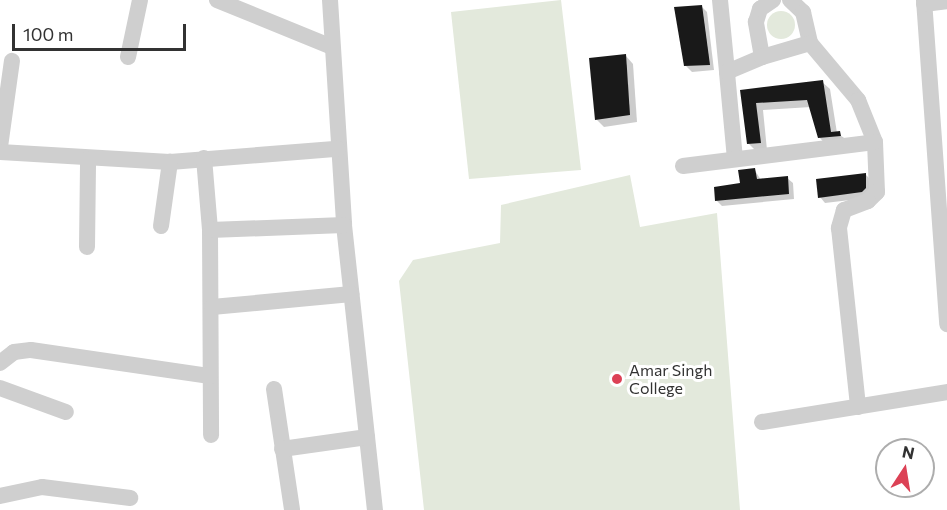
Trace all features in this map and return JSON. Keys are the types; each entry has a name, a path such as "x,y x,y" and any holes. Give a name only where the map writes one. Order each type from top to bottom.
{"street":[{"path":"128,57 140,0"},
{"path":"217,0 330,46"},
{"path":"330,0 330,46 337,149 375,510"},
{"path":"720,0 735,159"},
{"path":"762,57 756,22 760,9 773,0"},
{"path":"790,0 803,12 810,43 858,100 875,142 877,192 868,201 844,210 839,228 858,408"},
{"path":"947,2 924,2 943,224 947,324"},
{"path":"727,72 762,57 810,43"},
{"path":"0,147 3,100 12,61"},
{"path":"683,166 875,142"},
{"path":"0,152 88,159 170,162 337,149"},
{"path":"204,158 210,230 212,307 211,435"},
{"path":"87,247 88,159"},
{"path":"160,226 170,162"},
{"path":"210,230 344,225"},
{"path":"212,307 351,294"},
{"path":"0,363 15,352 30,350 210,376"},
{"path":"0,388 66,412"},
{"path":"274,389 292,510"},
{"path":"762,422 947,392"},
{"path":"282,449 367,437"},
{"path":"0,496 42,487 130,498"}],"shaded area":[{"path":"561,0 581,170 469,179 451,12"},
{"path":"781,11 791,15 795,25 791,35 781,39 771,35 767,25 771,15"},
{"path":"630,175 640,227 717,213 740,510 424,510 399,281 413,260 500,243 501,205"}],"building":[{"path":"702,5 710,65 684,66 674,7"},
{"path":"626,54 630,115 595,120 589,58"},
{"path":"823,80 831,132 840,131 841,136 818,138 807,100 756,103 761,143 747,144 740,90"},
{"path":"755,168 757,179 788,176 789,194 715,201 714,187 740,183 738,170"},
{"path":"866,173 866,188 862,192 818,198 816,179"}],"place":[{"name":"Amar Singh College","path":"617,379"}]}
